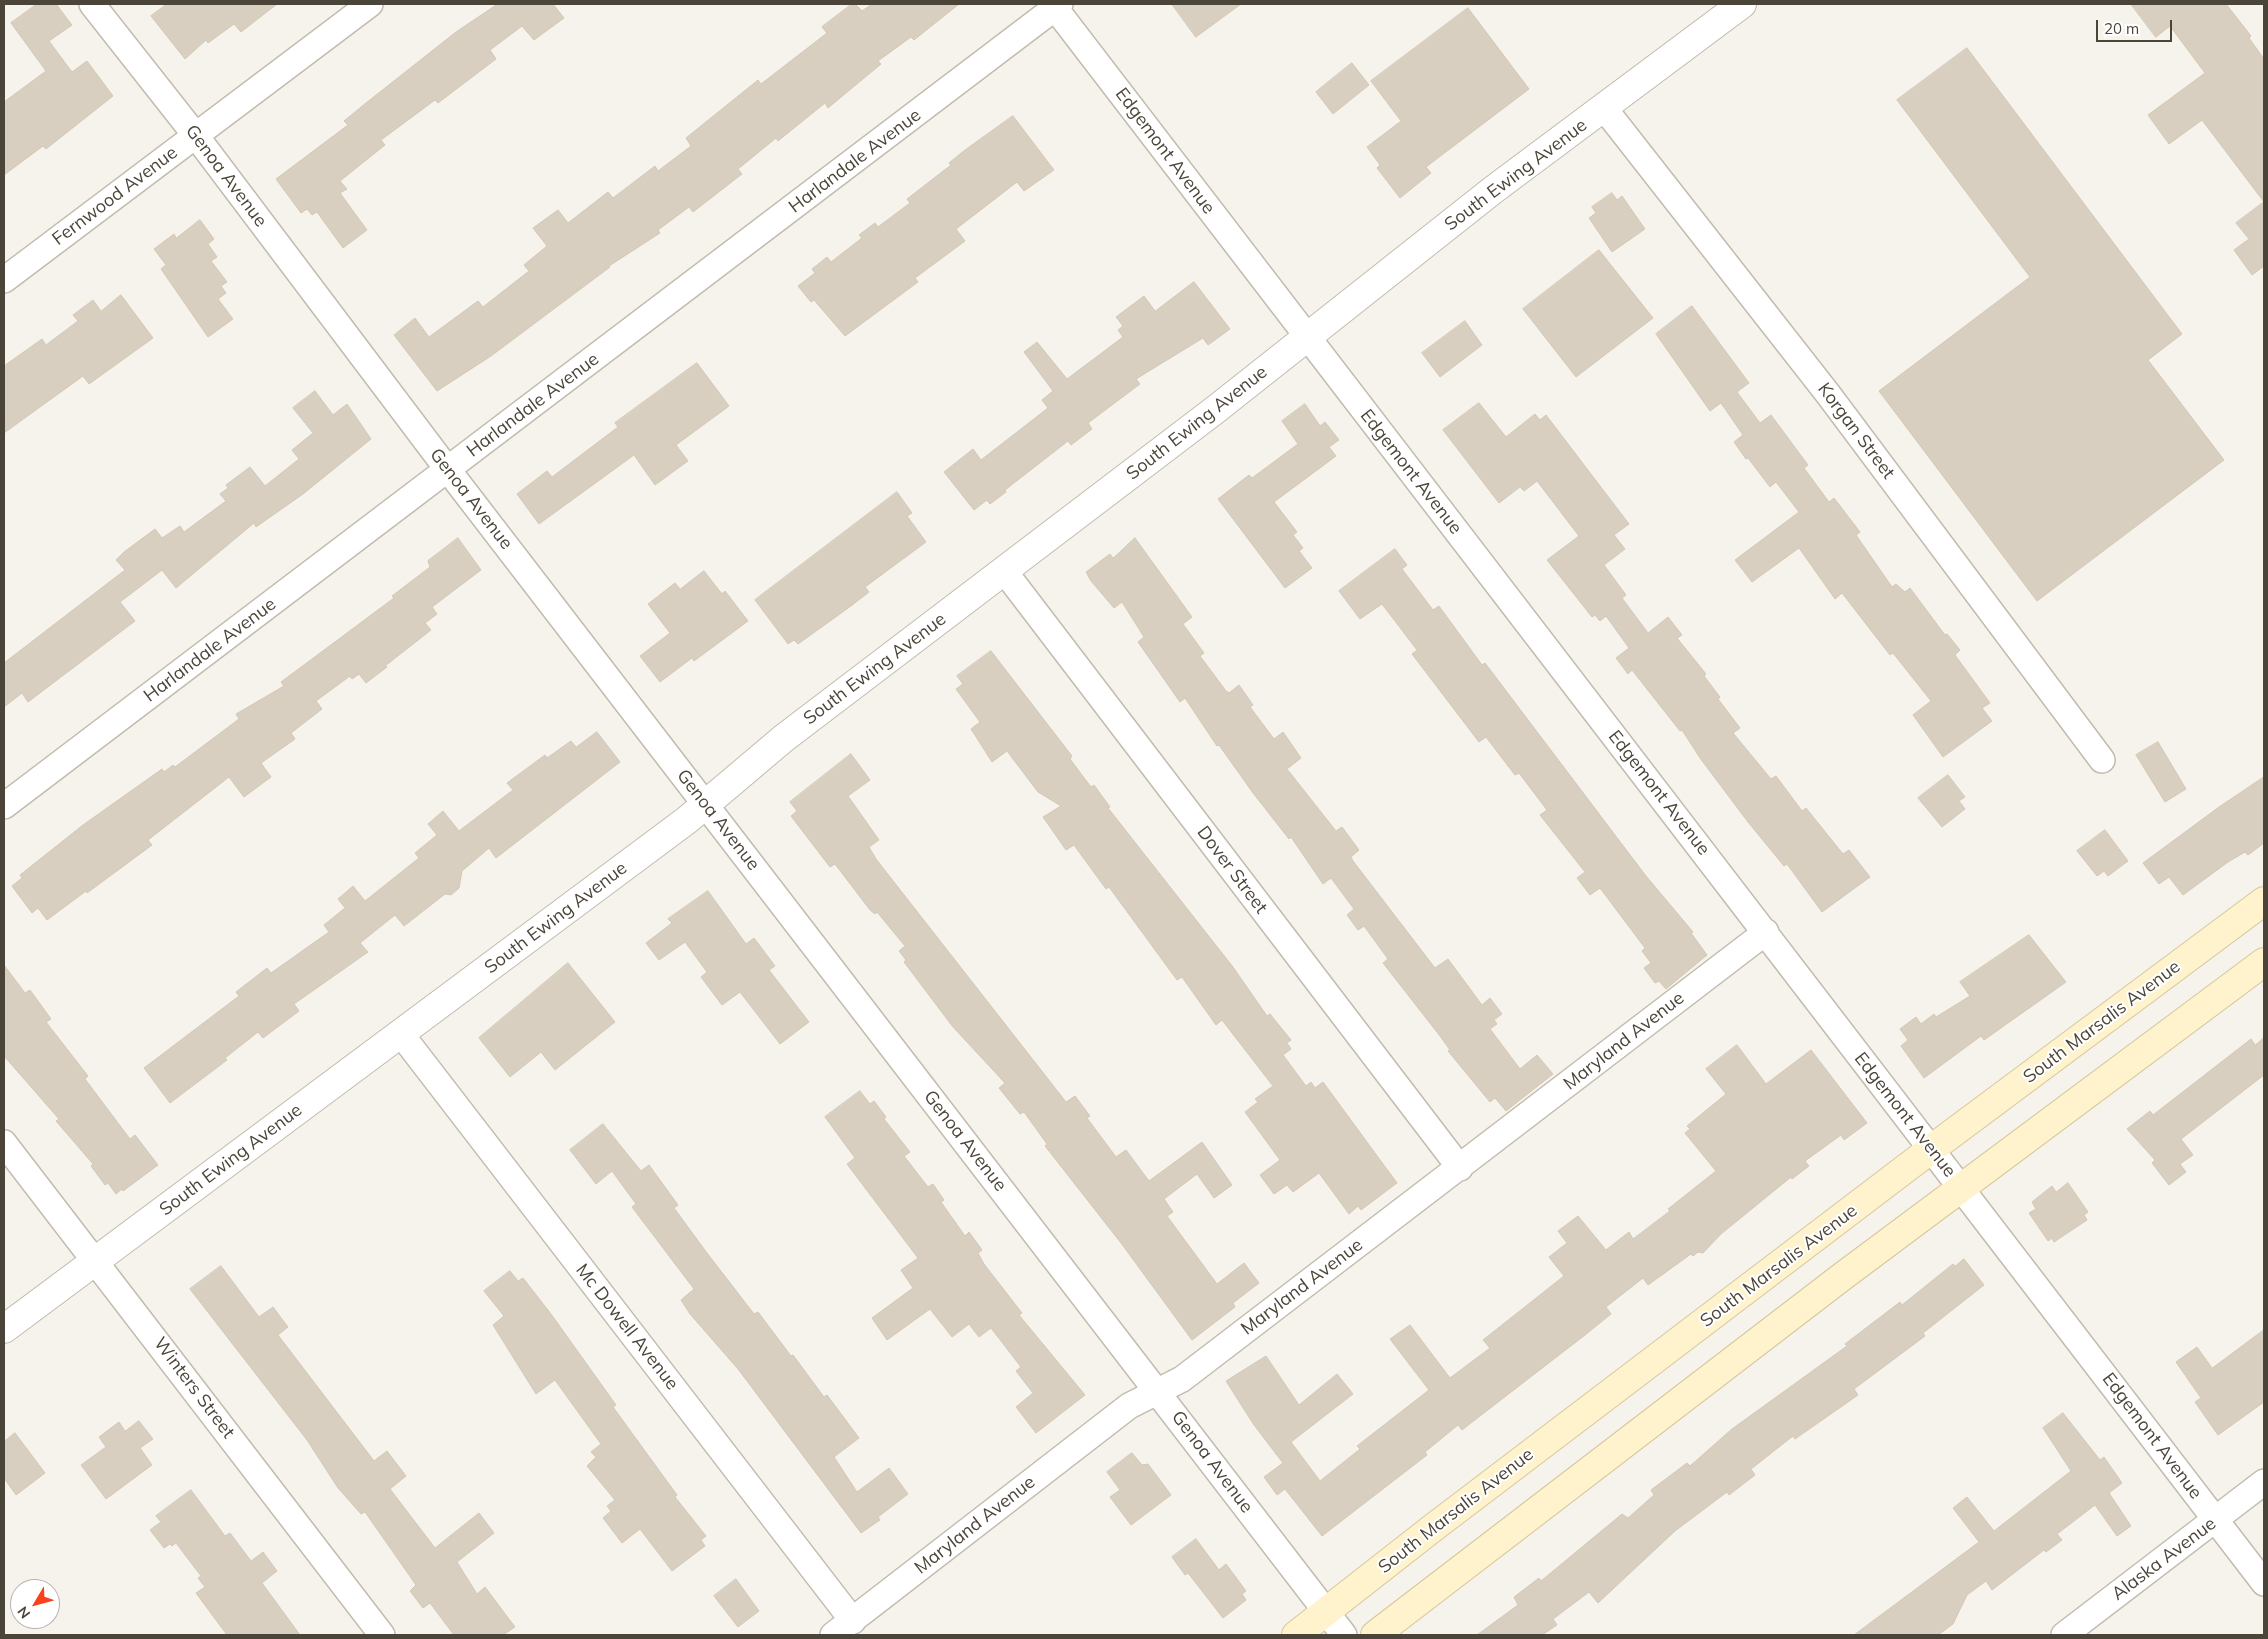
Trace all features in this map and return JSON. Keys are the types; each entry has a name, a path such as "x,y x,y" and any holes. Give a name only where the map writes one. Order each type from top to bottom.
{"main road":[{"name":"South Marsalis Avenue","path":"1296,1635 1434,1527 1930,1150 2264,901"},
{"path":"1375,1635 1961,1187 2264,962"}],"street":[{"name":"Genoa Avenue","path":"92,4 196,136 448,470 1158,1390 1344,1635"},
{"name":"Fernwood Avenue","path":"4,280 370,4"},
{"name":"South Ewing Avenue","path":"4,1329 706,806 784,738 1005,572 1493,190 1742,4"},
{"name":"Edgemont Avenue","path":"1056,5 1307,337 1766,932 1930,1150 1961,1187 2264,1583"},
{"name":"Harlandale Avenue","path":"4,806 448,470 1056,5"},
{"name":"Korgan Street","path":"1604,108 1828,394 2102,760"},
{"name":"Dover Street","path":"1005,572 1460,1168"},
{"name":"Maryland Avenue","path":"833,1635 1129,1406 1182,1379 1766,932"},
{"name":"Mc Dowell Avenue","path":"401,1034 853,1621"},
{"name":"Winters Street","path":"4,1143 382,1635"},
{"name":"Alaska Avenue","path":"2064,1635 2264,1482"}],"building":[{"path":"37,4 56,4 72,25 49,41 72,72 87,61 113,96 46,149 43,146 4,175 4,102 46,71 11,23"},
{"path":"167,4 277,4 241,32 234,24 208,43 206,40 185,59 151,16"},
{"path":"498,4 553,4 564,18 534,40 522,26 490,50 496,59 438,103 435,100 381,140 385,145 340,181 347,189 340,193 367,230 343,248 317,212 312,215 307,209 301,213 276,179 348,125 344,121 456,32"},
{"path":"852,4 855,4 862,11 872,4 959,4 914,40 911,37 878,61 881,64 828,108 825,103 778,141 776,138 738,169 742,174 693,212 689,207 658,230 660,233 609,266 491,356 437,391 394,335 415,318 429,337 478,301 483,307 529,271 524,265 547,246 533,228 558,210 568,223 608,192 613,198 655,166 658,171 691,146 686,138 758,80 761,84 827,33 822,27"},
{"path":"1172,4 1241,4 1196,37"},
{"path":"2131,4 2226,4 2251,36 2249,38 2264,59 2264,202 2202,120 2169,144 2148,115 2205,73 2170,26 2156,37"},
{"path":"1468,8 1529,89 1426,167 1431,173 1400,198 1377,168 1380,165 1367,147 1401,121 1371,81"},
{"path":"1967,48 2182,334 2148,360 2224,460 2037,601 1879,391 2030,277 1897,100"},
{"path":"1352,63 1369,85 1333,114 1316,92"},
{"path":"1013,116 1054,170 1024,191 1017,182 956,229 965,241 915,278 918,282 845,336 814,300 811,302 798,286 815,273 812,269 827,257 831,262 862,238 859,235 875,223 878,227 910,203 907,199 951,165 949,163"},
{"path":"1612,193 1617,200 1622,196 1645,229 1612,252 1589,218 1596,213 1592,207"},
{"path":"2264,202 2264,266 2252,275 2234,250 2249,239 2236,223"},
{"path":"200,220 214,239 208,244 217,257 211,261 227,282 221,286 226,293 218,299 233,319 208,337 161,269 166,265 154,249 174,234 176,238"},
{"path":"1599,250 1653,318 1576,377 1523,309"},
{"path":"1194,282 1230,329 1208,345 1203,338 1136,379 1140,384 1088,423 1092,429 1071,445 1068,441 990,504 987,500 974,510 944,472 973,449 981,460 1048,408 1042,400 1053,391 1024,352 1037,342 1067,379 1123,337 1118,330 1123,326 1116,317 1144,296 1155,311"},
{"path":"121,295 153,338 89,384 83,376 4,433 4,366 42,339 46,345 78,321 73,315 93,300 101,311"},
{"path":"1692,306 1749,383 1737,392 1760,423 1771,415 1808,465 1804,468 1829,502 1834,498 1860,532 1856,535 1892,587 1896,584 1905,592 1910,588 1945,635 1947,634 1960,650 1955,655 1990,703 1982,708 1992,721 1943,757 1913,715 1931,701 1893,653 1890,655 1842,593 1835,599 1799,548 1752,582 1735,560 1799,512 1776,482 1770,487 1748,458 1746,459 1734,442 1743,435 1721,403 1710,411 1656,334"},
{"path":"1465,321 1482,345 1440,377 1422,353"},
{"path":"697,363 729,406 676,445 688,461 655,485 634,455 539,524 517,494 547,471 552,477 618,427 615,423"},
{"path":"315,391 333,415 347,404 371,439 303,494 256,527 254,523 176,588 162,570 120,602 135,621 28,702 22,693 4,707 4,663 125,570 116,560 124,552 155,529 162,538 180,526 184,532 226,501 220,494 228,488 226,485 250,467 265,486 299,459 292,450 313,433 293,408"},
{"path":"1479,403 1506,437 1535,414 1540,420 1546,415 1629,524 1614,535 1625,549 1604,565 1626,595 1622,598 1648,633 1668,617 1682,635 1677,638 1706,674 1704,676 1720,697 1718,699 1740,728 1733,733 1771,779 1776,776 1802,811 1806,808 1843,854 1849,850 1870,877 1822,912 1787,864 1784,866 1700,758 1682,730 1680,731 1632,670 1628,674 1616,658 1629,648 1606,616 1600,621 1595,615 1592,617 1547,560 1579,536 1537,481 1524,491 1520,487 1499,503 1443,430"},
{"path":"1305,404 1320,426 1325,422 1339,440 1329,447 1336,456 1274,502 1297,532 1293,535 1303,548 1299,551 1312,568 1285,588 1218,499 1249,475 1252,478 1298,444 1282,421"},
{"path":"897,492 912,513 907,516 926,542 865,587 869,592 851,606 798,644 794,640 788,644 755,600"},
{"path":"458,538 481,570 432,607 437,614 425,623 431,630 385,666 387,667 366,683 359,674 352,679 350,676 316,701 322,709 291,733 295,739 261,763 271,777 244,797 229,777 148,840 152,845 87,893 86,891 47,920 38,908 32,913 12,886 22,878 20,875 83,825 162,769 164,772 173,765 175,767 239,719 236,714 284,686 281,682 394,598 392,596 430,567 428,561"},
{"path":"1135,538 1192,617 1183,624 1204,653 1200,656 1226,691 1229,693 1239,685 1253,705 1250,707 1274,739 1283,732 1301,758 1287,769 1336,831 1342,827 1359,850 1351,857 1353,861 1435,968 1448,959 1482,1005 1490,998 1502,1014 1494,1020 1497,1024 1490,1029 1520,1069 1537,1055 1553,1074 1506,1111 1495,1098 1490,1102 1448,1051 1450,1050 1440,1036 1383,963 1388,959 1364,926 1358,930 1347,915 1354,909 1331,878 1323,884 1291,837 1289,839 1219,745 1217,746 1185,698 1180,702 1138,642 1144,637 1122,602 1114,608 1091,581 1086,572 1110,554 1113,558"},
{"path":"1395,549 1407,565 1402,569 1433,610 1439,606 1482,665 1485,663 1646,876 1693,932 1691,933 1707,955 1666,989 1659,981 1655,983 1644,968 1651,963 1642,951 1645,948 1600,888 1590,895 1577,878 1585,872 1540,815 1547,810 1519,773 1515,775 1486,737 1479,742 1412,654 1417,650 1382,604 1360,619 1339,591"},
{"path":"704,571 722,594 725,591 748,621 694,661 692,658 660,682 640,656 670,633 648,604 675,583 680,589"},
{"path":"991,651 1072,756 1070,759 1091,787 1094,785 1110,807 1108,808 1233,967 1267,1016 1270,1014 1291,1040 1287,1043 1291,1049 1283,1055 1306,1086 1311,1082 1315,1088 1323,1082 1397,1183 1361,1210 1358,1206 1349,1214 1319,1173 1293,1192 1287,1185 1274,1194 1260,1175 1280,1160 1245,1112 1258,1102 1255,1099 1273,1086 1222,1020 1216,1025 1182,977 1177,980 1109,887 1106,889 1074,845 1066,850 1043,817 1061,806 1038,792 1007,751 992,762 971,729 980,722 956,689 963,684 957,676"},
{"path":"597,732 620,762 496,858 489,848 462,871 459,888 451,895 445,894 404,926 395,915 360,943 368,952 294,1004 299,1011 263,1038 258,1032 225,1058 227,1060 170,1103 144,1068 239,996 236,992 267,968 271,973 329,932 324,925 345,908 338,899 353,886 365,901 419,858 415,853 437,835 428,824 443,811 459,831 513,790 507,783 545,755 547,758 571,741 576,747"},
{"path":"2158,742 2186,789 2165,802 2136,755"},
{"path":"851,754 870,780 848,796 879,840 869,847 876,859 1066,1102 1075,1096 1090,1116 1087,1118 1116,1157 1126,1150 1149,1181 1202,1142 1232,1185 1214,1198 1197,1174 1164,1199 1173,1212 1167,1216 1217,1284 1244,1263 1259,1283 1233,1303 1235,1307 1192,1340 1121,1243 1045,1146 1047,1144 1024,1112 1020,1114 999,1088 1005,1083 953,1027 904,962 906,960 899,951 905,946 877,912 875,914 870,910 835,864 830,867 791,816 797,811 790,802"},
{"path":"1948,775 1965,797 1959,801 1965,809 1942,827 1918,798"},
{"path":"2264,777 2264,843 2248,855 2245,852 2228,862 2183,895 2169,877 2159,884 2143,863 2219,807"},
{"path":"2105,830 2128,861 2108,876 2104,871 2097,876 2077,851"},
{"path":"708,891 746,944 754,938 775,966 769,970 809,1022 780,1044 740,992 722,1005 701,977 707,972 685,942 659,960 646,943 672,923 668,919"},
{"path":"2029,935 2066,982 1984,1040 1981,1036 1924,1078 1901,1046 1908,1040 1900,1029 1916,1017 1921,1024 1934,1014 1936,1017 1970,996 1960,982"},
{"path":"568,963 615,1022 555,1070 541,1052 510,1077 479,1038"},
{"path":"4,965 25,993 30,990 51,1019 46,1022 88,1076 85,1079 130,1139 135,1135 158,1165 123,1191 122,1189 116,1194 108,1183 105,1185 91,1166 93,1164 56,1121 59,1119 4,1056"},
{"path":"2264,1038 2264,1075 2181,1139 2193,1155 2180,1164 2186,1172 2169,1185 2152,1163 2155,1160 2127,1129 2150,1111 2153,1115 2251,1039 2255,1045"},
{"path":"1737,1045 1766,1084 1811,1050 1867,1123 1844,1140 1841,1135 1805,1161 1809,1166 1792,1179 1791,1177 1721,1234 1703,1253 1698,1252 1693,1256 1691,1254 1648,1285 1643,1278 1606,1307 1611,1314 1585,1335 1462,1430 1458,1425 1425,1452 1427,1455 1322,1536 1285,1489 1277,1495 1264,1477 1283,1463 1254,1425 1226,1381 1266,1356 1299,1405 1337,1374 1353,1394 1291,1442 1320,1481 1360,1449 1357,1446 1429,1390 1390,1339 1410,1325 1450,1378 1490,1348 1483,1340 1564,1276 1549,1257 1567,1243 1558,1231 1578,1216 1606,1250 1629,1232 1633,1239 1670,1211 1668,1209 1716,1171 1685,1133 1690,1129 1687,1126 1726,1094 1706,1069"},
{"path":"860,1091 870,1104 874,1101 886,1117 884,1119 910,1152 904,1156 928,1187 933,1184 944,1200 941,1202 965,1236 969,1232 982,1250 978,1253 984,1264 1022,1313 1019,1315 1085,1395 1036,1433 1016,1407 1033,1393 1016,1371 1021,1367 991,1328 979,1337 969,1324 952,1337 930,1309 887,1340 872,1318 913,1288 901,1270 918,1258 847,1164 855,1158 825,1117"},
{"path":"603,1124 641,1171 649,1165 678,1205 674,1208 707,1253 754,1314 758,1312 791,1356 793,1355 824,1397 827,1395 859,1438 834,1457 857,1492 889,1468 908,1494 878,1517 880,1520 861,1533 738,1369 690,1314 681,1300 694,1289 632,1207 636,1204 612,1171 596,1184 570,1150"},
{"path":"2068,1183 2088,1212 2084,1215 2087,1220 2054,1242 2052,1238 2048,1241 2029,1213 2036,1209 2032,1202 2052,1186 2056,1192"},
{"path":"1964,1259 1984,1285 1923,1333 1925,1336 1854,1389 1858,1395 1795,1439 1793,1436 1751,1469 1755,1475 1729,1495 1727,1492 1675,1531 1598,1603 1589,1592 1553,1619 1557,1625 1542,1635 1477,1635 1518,1605 1514,1597 1539,1578 1541,1581 1622,1514 1628,1518 1654,1495 1651,1490 1687,1463 1690,1466 1732,1429 1847,1346 1845,1344 1900,1302 1902,1305 1953,1264 1955,1266"},
{"path":"221,1266 259,1317 273,1307 288,1327 278,1335 374,1461 387,1451 406,1476 390,1489 435,1548 479,1513 494,1533 457,1562 477,1594 485,1587 515,1627 503,1635 454,1635 430,1603 423,1608 410,1591 416,1585 365,1512 361,1514 338,1488 307,1440 190,1289"},
{"path":"510,1271 518,1281 523,1278 551,1314 616,1405 613,1407 677,1495 675,1497 706,1536 701,1540 705,1546 672,1571 640,1529 622,1543 603,1518 611,1511 607,1506 615,1500 587,1466 596,1457 591,1452 601,1444 555,1380 536,1394 493,1325 504,1316 484,1291"},
{"path":"2264,1330 2264,1402 2218,1435 2195,1402 2201,1398 2176,1362 2197,1347 2212,1368"},
{"path":"2063,1413 2100,1460 2104,1457 2122,1483 2109,1493 2131,1526 2117,1536 2095,1505 2057,1534 2062,1540 2046,1552 2044,1550 1992,1590 1986,1581 1967,1595 1953,1624 1938,1635 1854,1635 1979,1542 1953,1508 1967,1497 1994,1531 2071,1471 2043,1428"},
{"path":"139,1421 153,1439 140,1448 152,1465 106,1499 81,1465 106,1447 99,1437 119,1422 125,1431"},
{"path":"15,1433 45,1473 16,1495 4,1478 4,1442"},
{"path":"1132,1453 1142,1465 1148,1464 1171,1495 1131,1525 1110,1497 1120,1490 1107,1472"},
{"path":"191,1490 225,1536 230,1533 251,1561 263,1552 277,1571 262,1583 300,1635 227,1635 196,1593 205,1587 198,1578 201,1576 176,1543 164,1548 150,1530 161,1522 156,1516"},
{"path":"1196,1539 1219,1570 1226,1564 1246,1591 1242,1594 1246,1600 1223,1618 1188,1573 1185,1575 1172,1557"},
{"path":"736,1579 759,1611 738,1627 714,1596"}]}
